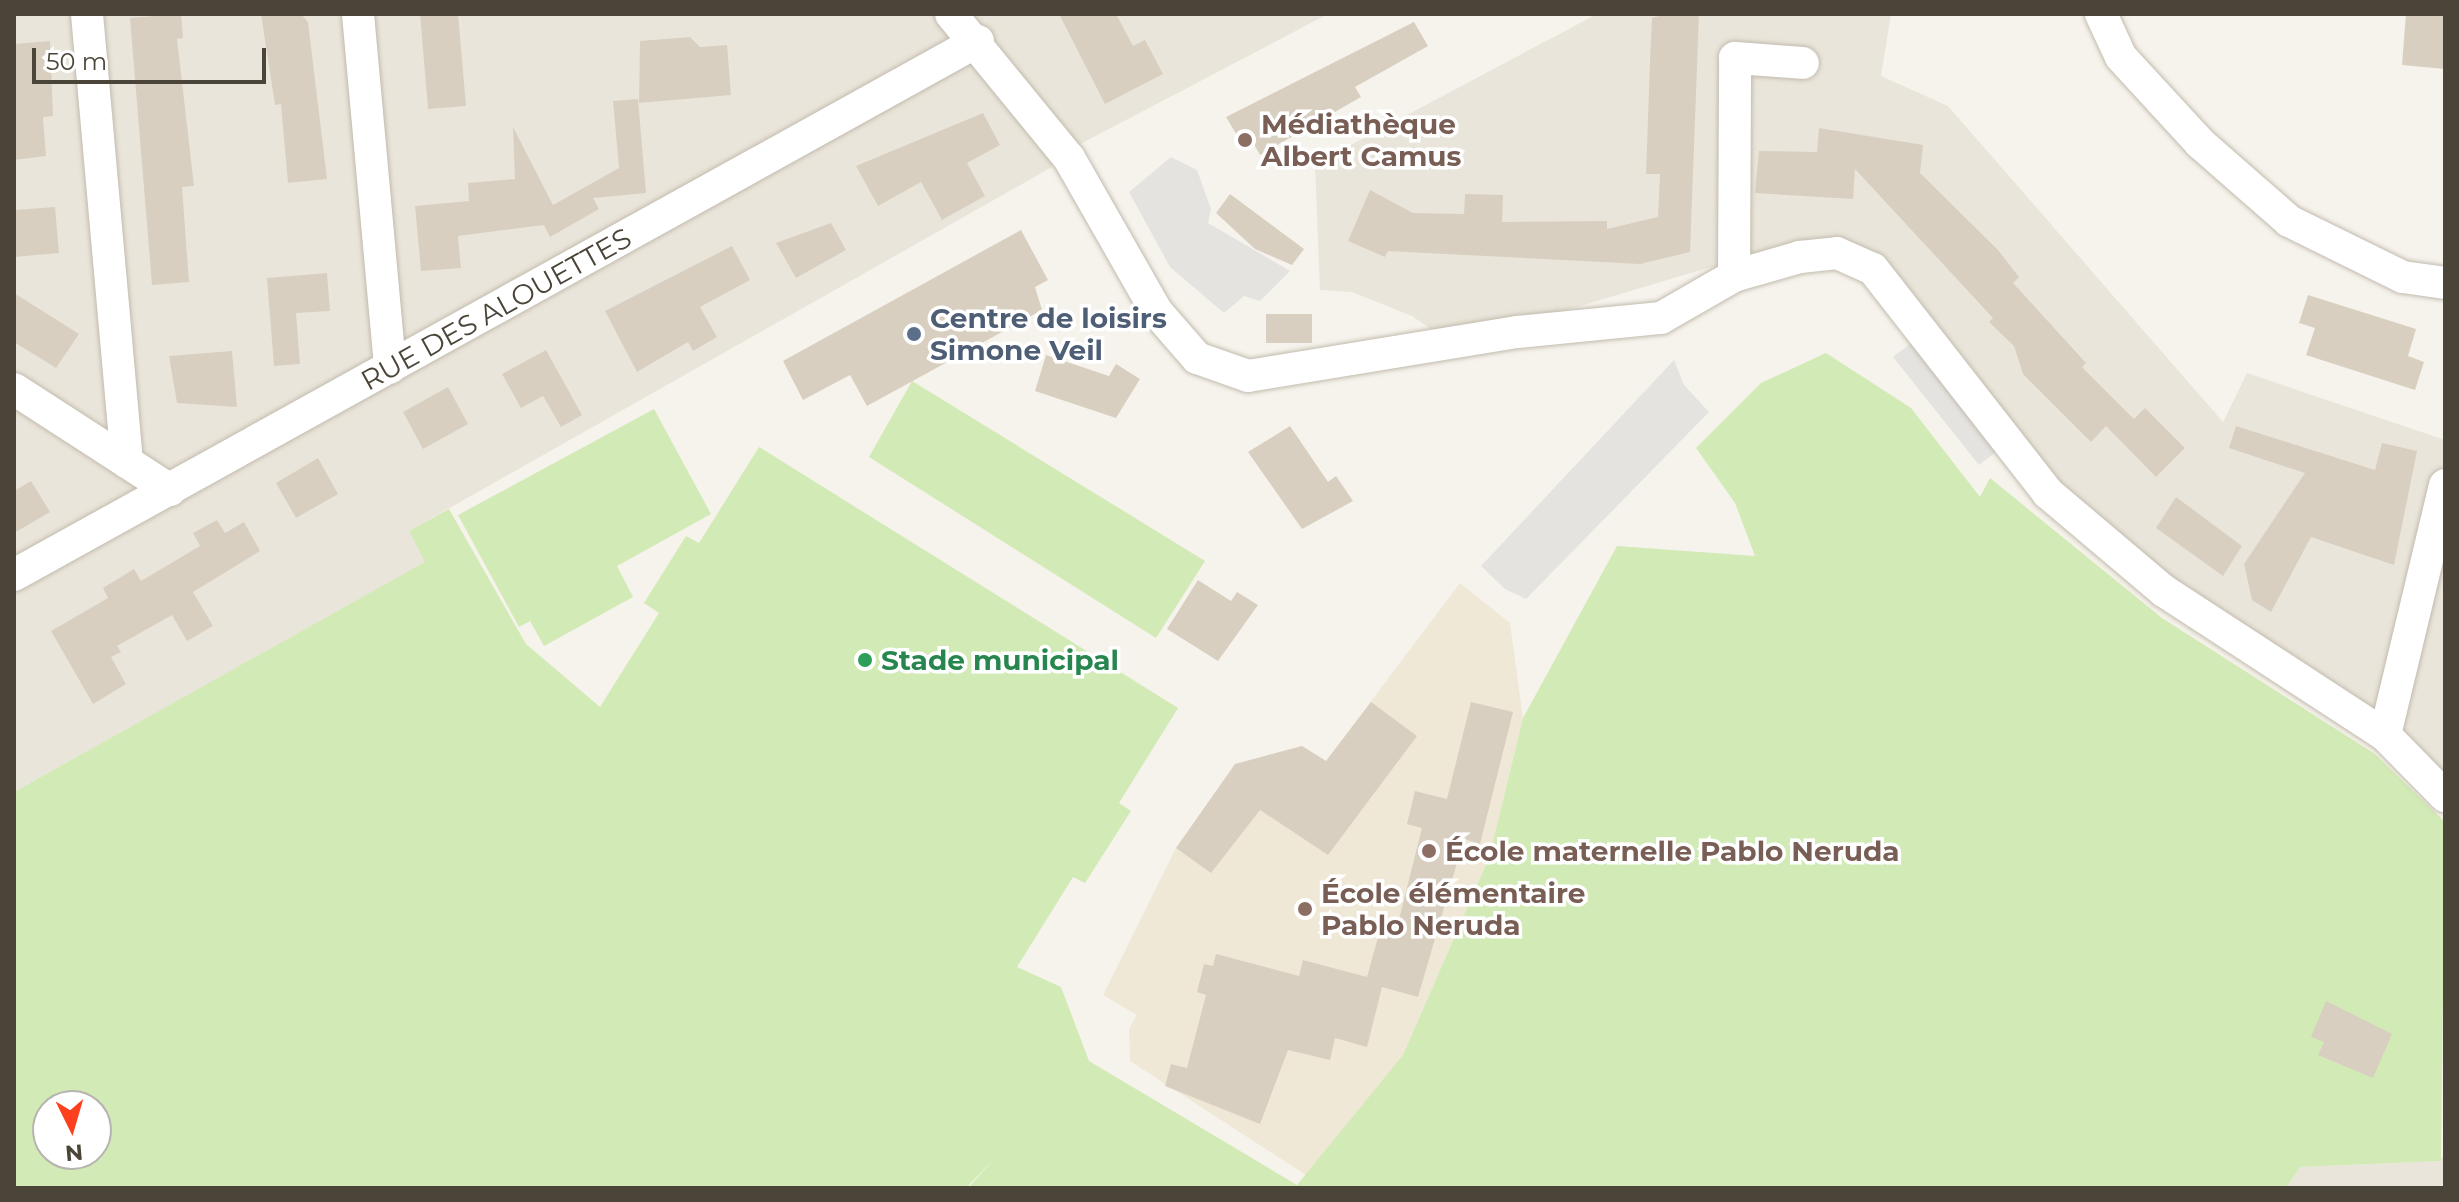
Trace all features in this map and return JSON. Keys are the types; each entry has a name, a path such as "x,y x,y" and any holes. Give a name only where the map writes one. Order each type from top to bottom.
{"street":[{"path":"87,14 127,462"},
{"path":"358,14 390,368"},
{"path":"951,14 978,41 1069,158 1157,312 1197,358 1248,376 1518,332 1661,318 1734,276 1837,253 1873,269 2048,493 2164,591 2385,735 2445,796"},
{"path":"2101,14 2121,57 2200,143 2289,221 2403,277 2445,283"},
{"name":"RUE DES ALOUETTES","path":"14,575 978,41"},
{"path":"1734,276 1735,58 1803,63"},
{"path":"14,389 170,490"},
{"path":"2385,735 2445,485"}],"shaded area":[{"path":"14,14 1328,14 1065,152 1068,158 409,531 426,562 14,792"},
{"path":"1597,14 1891,14 1881,76 1948,106 2223,422 2247,373 2445,440 2445,796 2048,493 1873,268 1800,257 1711,267 1453,344 1412,316 1352,292 1320,290 1315,164"},
{"path":"1171,157 1197,170 1211,209 1208,223 1290,271 1260,301 1244,296 1224,313 1170,267 1129,192"},
{"path":"1926,332 2009,442 1979,465 1893,357"},
{"path":"1674,360 1684,385 1709,412 1526,599 1505,589 1481,566"},
{"name":"École élémentaire Pablo Neruda","path":"1460,583 1510,623 1523,718 1489,858 1403,1055 1309,1177 1130,1061 1129,1029 1137,1015 1103,995 1176,848 1230,772 1302,746 1326,761"},
{"path":"2445,1152 2445,1188 2286,1188 2300,1167 2440,1161"}],"green space":[{"path":"1826,353 1911,408 1980,497 1990,478 2162,618 2375,754 2445,822 2441,1161 2300,1167 2286,1188 968,1188 994,1159 966,1188 14,1188 14,792 425,562 409,531 449,509 526,644 600,707 659,613 644,603 686,536 699,543 759,447 1178,708 1119,803 1131,811 1085,883 1073,877 1017,967 1061,987 1089,1061 1297,1185 1403,1055 1489,858 1523,718 1617,546 1755,556 1735,503 1696,448 1761,383"},
{"path":"912,381 1205,561 1156,638 869,457"},
{"path":"654,409 711,514 617,566 633,597 544,646 530,621 519,627 458,515"}],"building":[{"path":"181,14 183,38 177,39 194,186 182,187 189,282 152,285 130,18"},
{"path":"261,14 301,14 308,22 327,179 288,183 281,104 275,105"},
{"path":"420,14 458,14 466,106 428,109"},
{"path":"1059,14 1116,14 1133,46 1145,40 1163,74 1105,104"},
{"path":"1666,14 1699,14 1690,252 1640,264 1388,251 1385,257 1348,241 1370,190 1413,213 1464,214 1465,194 1503,195 1502,222 1607,221 1607,229 1658,217 1660,174 1646,174 1650,62 1652,18"},
{"path":"2406,14 2445,14 2445,69 2402,65"},
{"path":"1414,22 1428,46 1355,87 1361,97 1260,155 1253,142 1244,147 1226,117"},
{"path":"690,37 700,47 727,45 731,95 639,103 640,41"},
{"path":"50,41 53,116 43,117 46,156 14,160 14,44"},
{"path":"638,99 646,193 593,198 599,209 550,237 544,225 458,236 461,268 421,271 415,206 469,201 468,183 515,179 513,127 553,205 619,168 613,101"},
{"path":"983,113 1000,145 967,163 985,196 942,220 921,182 878,206 856,166"},
{"path":"1819,128 1923,145 1920,173 1998,250 2019,277 2013,283 2086,363 2082,367 2134,419 2145,408 2185,448 2156,477 2106,426 2091,442 2023,374 2014,346 1989,322 1993,318 1855,169 1853,199 1755,193 1759,151 1817,152"},
{"path":"1230,194 1304,249 1292,265 1255,249 1216,213"},
{"path":"55,207 59,253 14,257 14,210"},
{"path":"831,223 846,250 796,278 776,243"},
{"name":"Centre de loisirs Simone Veil","path":"1021,230 1048,280 1035,287 1042,310 867,406 850,375 803,400 783,361"},
{"path":"732,246 750,280 700,307 717,337 693,351 688,342 637,372 605,311"},
{"path":"327,273 330,311 296,313 300,364 274,366 267,278"},
{"path":"14,293 79,334 56,368 14,342"},
{"path":"2308,295 2416,329 2408,356 2424,362 2415,390 2306,355 2315,328 2299,323"},
{"path":"1266,314 1312,314 1312,343 1266,343"},
{"path":"546,350 582,415 561,427 543,396 521,408 502,374"},
{"path":"232,351 237,407 177,403 169,356"},
{"path":"1046,355 1109,376 1116,364 1140,379 1116,418 1035,391"},
{"path":"448,387 468,424 423,449 403,412"},
{"path":"1290,426 1328,482 1336,476 1353,501 1302,529 1248,452"},
{"path":"2236,426 2375,470 2382,443 2417,451 2394,565 2311,537 2271,612 2252,600 2244,564 2305,473 2229,448"},
{"path":"318,458 338,494 296,518 276,483"},
{"path":"31,481 50,512 14,533 14,491"},
{"path":"2176,497 2242,546 2223,576 2156,528"},
{"path":"217,520 225,533 244,522 260,551 193,592 213,626 187,641 172,615 117,646 121,652 111,657 126,684 93,704 51,631 108,598 103,588 134,569 141,581 200,546 193,533"},
{"path":"1198,580 1231,601 1237,592 1258,605 1218,661 1167,629"},
{"path":"1371,702 1417,736 1328,855 1260,810 1211,873 1176,848 1235,764 1302,746 1326,761"},
{"path":"1471,702 1513,712 1480,844 1464,839 1418,997 1382,987 1367,1047 1335,1038 1330,1060 1288,1050 1260,1124 1165,1086 1171,1064 1187,1068 1206,995 1197,992 1204,964 1213,966 1216,954 1299,976 1303,960 1367,977 1383,919 1398,923 1422,828 1407,824 1415,791 1447,799"},
{"path":"2326,1001 2392,1034 2373,1078 2318,1055 2324,1042 2311,1037"}],"place":[{"name":"Médiathèque Albert Camus","path":"1245,140"},
{"name":"Centre de loisirs Simone Veil","path":"914,334"},
{"name":"Stade municipal","path":"865,660"},
{"name":"École maternelle Pablo Neruda","path":"1429,851"},
{"name":"École élémentaire Pablo Neruda","path":"1305,909"}]}
